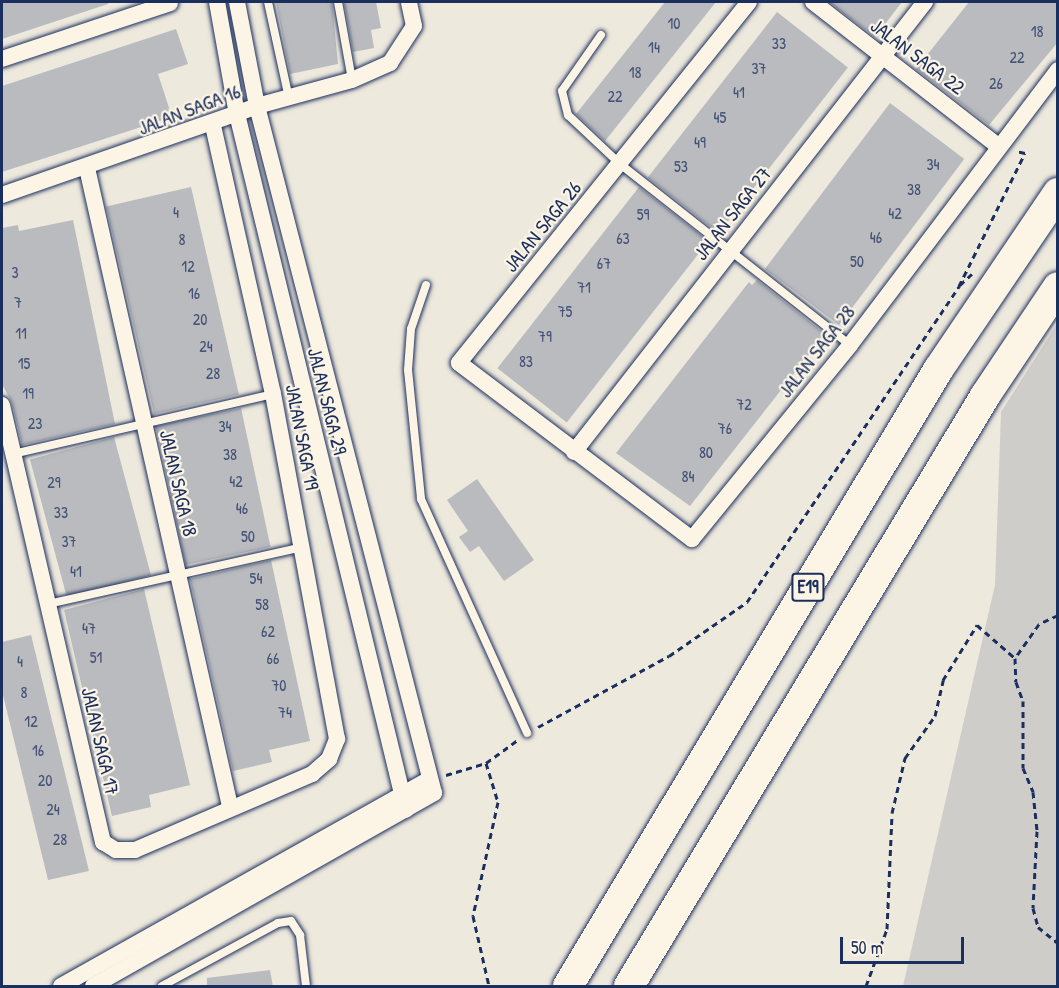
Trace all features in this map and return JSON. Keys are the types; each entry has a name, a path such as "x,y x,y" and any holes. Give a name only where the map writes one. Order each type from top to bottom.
{"highway":[{"name":"E19","path":"568,987 938,369 1058,194"},
{"path":"629,987 985,396 1058,287"}],"street":[{"name":"JALAN SAGA 29","path":"217,2 237,114 404,803"},
{"name":"JALAN SAGA 29","path":"237,2 257,106 432,786"},
{"name":"JALAN SAGA 16","path":"2,195 213,125 257,106 290,99 352,80 390,63 414,26 409,2"},
{"name":"JALAN SAGA 26","path":"574,452 459,363 749,2"},
{"name":"JALAN SAGA 22","path":"813,2 997,145"},
{"name":"JALAN SAGA 27","path":"574,452 635,378 729,250 925,2"},
{"path":"2,59 170,3"},
{"name":"JALAN SAGA 28","path":"574,452 692,539 850,345 997,145 1058,70"},
{"name":"JALAN SAGA 19","path":"213,125 273,394 303,546 337,739 329,759"},
{"name":"JALAN SAGA 18","path":"87,168 230,806"},
{"name":"JALAN SAGA 17","path":"2,405 103,842 116,850 135,850 230,806 312,774 329,759"},
{"path":"93,987 432,786"},
{"path":"61,987 404,803"}],"lane":[{"path":"268,2 290,99"},
{"path":"338,2 352,80"},
{"path":"601,35 562,91 563,105 568,115 620,164 850,345"},
{"path":"426,285 411,329 408,370 422,499 527,734"},
{"path":"13,454 273,394"},
{"path":"48,604 303,546"},
{"path":"162,987 278,923 291,921 300,935 306,987"}],"path":[{"path":"432,786 486,763 527,734 669,656 747,603 959,286 1025,153 997,145"},
{"path":"1058,615 1039,624 1015,658 1016,682 1023,701 1023,768 1033,792 1037,831 1034,908 1038,927 1058,942"},
{"path":"866,987 887,929 892,813 905,758 935,716 943,680 977,625 1015,658"},
{"path":"486,763 498,802 473,916 489,987"}],"shaded area":[{"path":"1057,324 1057,986 903,986 995,585 1001,412"}],"building":[{"path":"2,2 108,2 108,4 2,39"},
{"path":"276,2 332,2 338,64 290,74"},
{"path":"344,2 376,2 381,28 371,30 374,48 353,52"},
{"path":"665,2 716,2 605,141 576,114"},
{"path":"829,2 902,2 875,37"},
{"path":"969,2 1058,2 1058,42 989,125 916,69"},
{"path":"777,12 848,67 719,233 648,177"},
{"path":"176,29 188,64 158,74 172,117 2,172 2,86"},
{"path":"890,103 964,159 839,325 765,269"},
{"path":"191,187 239,395 154,414 106,207"},
{"path":"639,187 708,241 567,422 497,368"},
{"path":"73,220 115,424 22,445 12,403 2,384 2,228 18,225 19,231"},
{"path":"757,280 825,334 690,506 616,453 749,282 752,285"},
{"path":"241,408 271,547 185,565 156,426"},
{"path":"114,437 151,575 67,598 30,460"},
{"path":"477,479 534,560 504,581 479,546 470,552 459,537 468,531 447,500"},
{"path":"271,560 310,741 269,750 272,762 233,771 190,579"},
{"path":"144,589 190,785 149,795 151,807 112,816 64,610"},
{"path":"31,635 89,871 48,880 2,691 2,642"},
{"path":"270,970 273,987 207,987 207,978"}]}
